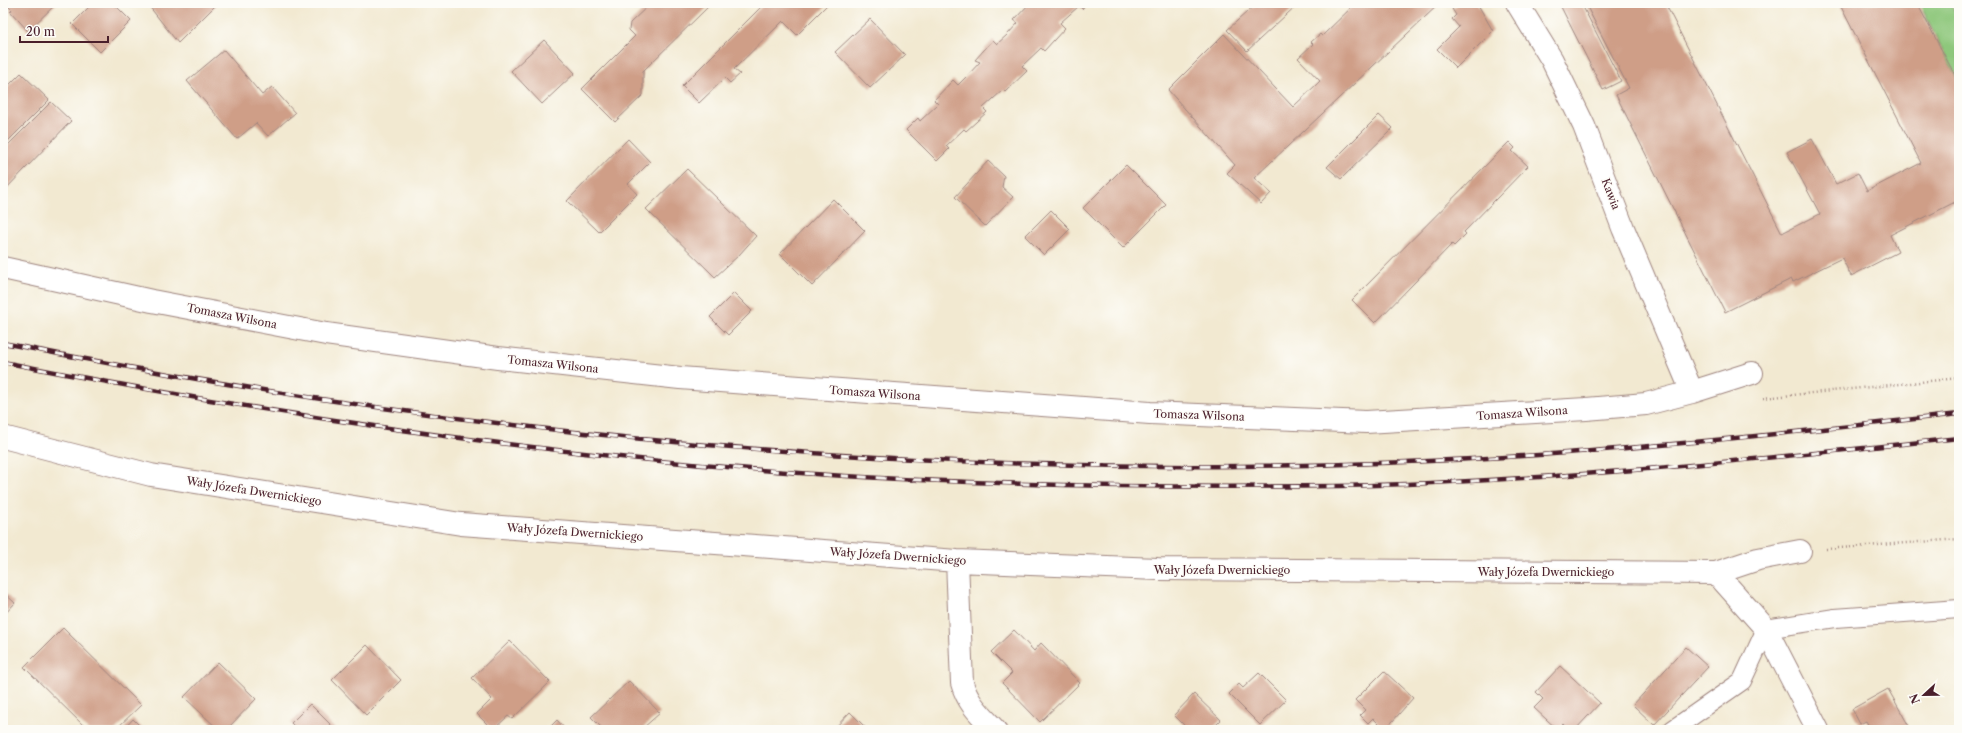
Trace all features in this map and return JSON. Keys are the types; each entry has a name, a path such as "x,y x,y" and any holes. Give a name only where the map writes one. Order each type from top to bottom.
{"street":[{"name":"Kawia","path":"1517,3 1552,60 1584,126 1623,228 1692,392"},
{"name":"Tomasza Wilsona","path":"3,268 152,301 326,334 498,358 680,378 959,400 1150,413 1366,422 1638,404 1692,392 1752,373"},
{"name":"Wały Józefa Dwernickiego","path":"3,437 151,475 461,524 957,560 1158,569 1716,573 1758,559 1800,551"},
{"path":"957,560 962,683 966,697 975,710 995,730"},
{"path":"1716,573 1766,628 1818,730"}],"lane":[{"path":"1672,730 1742,681 1766,628 1835,618 1959,609"}],"path":[{"path":"1956,3 1959,10"},
{"path":"1756,399 1959,378"},
{"path":"1800,551 1959,539"}],"green space":[{"path":"1919,3 1951,3 1959,19 1959,83"}],"building":[{"path":"5,3 57,3 28,31 10,11 12,10"},
{"path":"93,3 113,3 131,21 100,52 72,24"},
{"path":"152,3 218,3 178,43 149,6"},
{"path":"651,3 712,3 643,71 643,95 615,122 582,89 635,36 629,30 630,23"},
{"path":"765,3 829,3 797,35 783,21 734,69 740,74 730,83 725,78 699,103 682,86"},
{"path":"1030,3 1087,3 1082,9 1079,6 1060,23 1065,28 1044,51 1041,48 1022,66 1027,71 1005,92 1003,90 983,108 987,112 966,131 964,129 946,146 949,149 937,161 906,130 918,118 920,121 938,104 934,100 953,80 958,85 968,75 980,62 975,60 993,40 997,44 1007,35 1018,23 1014,20"},
{"path":"1257,3 1299,3 1247,51 1227,30"},
{"path":"1356,3 1440,3 1254,178 1271,193 1261,204 1227,173 1235,165 1168,90 1224,34 1293,107 1320,81 1298,58 1313,44 1311,42 1320,34 1322,36"},
{"path":"1459,3 1477,3 1493,31 1456,68 1437,49 1459,27 1452,19 1456,15 1452,9"},
{"path":"1559,3 1581,3 1621,81 1603,90"},
{"path":"1585,3 1665,3 1782,233 1820,214 1787,152 1812,139 1836,184 1858,173 1867,191 1921,163 1839,3 1917,3 1959,83 1959,200 1890,235 1898,252 1851,276 1842,258 1793,282 1791,279 1725,312 1616,95 1629,88"},
{"path":"870,19 905,55 870,88 835,52"},
{"path":"544,40 575,73 542,104 511,71"},
{"path":"224,50 262,95 272,87 295,113 268,136 256,123 237,139 187,81"},
{"path":"21,73 49,100 3,146 3,91"},
{"path":"51,102 71,121 3,192 3,150"},
{"path":"1379,115 1393,128 1341,179 1327,167"},
{"path":"628,139 650,162 628,184 637,194 599,232 567,201"},
{"path":"1509,142 1515,148 1512,151 1528,166 1464,232 1466,234 1454,246 1452,244 1375,323 1352,300"},
{"path":"988,161 1004,176 1002,187 1013,197 985,226 955,197"},
{"path":"1126,165 1166,205 1123,248 1083,208"},
{"path":"687,169 756,236 739,255 715,277 646,209"},
{"path":"833,199 865,231 812,286 780,254"},
{"path":"1051,210 1070,229 1044,255 1025,236"},
{"path":"734,293 752,311 728,335 710,317"},
{"path":"3,592 15,603 4,615 6,617 3,621"},
{"path":"63,628 141,705 115,730 88,730 24,667"},
{"path":"1014,630 1034,651 1041,643 1080,683 1040,722 1002,683 1012,673 991,652"},
{"path":"510,641 550,682 512,719 508,716 493,730 477,714 492,699 472,678"},
{"path":"367,645 401,680 366,715 332,680"},
{"path":"1686,647 1708,667 1654,725 1633,705"},
{"path":"218,662 256,699 226,730 219,730 184,697"},
{"path":"1560,666 1600,703 1575,730 1569,730 1563,724 1558,730 1534,708 1543,699 1536,692"},
{"path":"1384,671 1413,698 1385,730 1373,718 1368,723 1360,715 1365,710 1355,700"},
{"path":"1259,673 1286,700 1260,725 1229,694 1239,684 1243,688"},
{"path":"629,681 660,713 643,728 645,730 604,730 591,717"},
{"path":"1888,689 1910,728 1906,730 1871,730 1866,721 1860,724 1852,709"},
{"path":"1194,694 1221,720 1211,730 1189,730 1174,715"},
{"path":"310,704 336,730 298,730 291,723"},
{"path":"850,712 868,730 833,730"},
{"path":"133,719 144,730 123,730"},
{"path":"557,720 566,730 547,730"}],"railway":[{"path":"3,343 156,372 310,397 464,419 618,437 773,450 928,460 1084,465 1240,466 1362,464 1525,456 1664,445 1959,414"},
{"path":"3,362 212,400 422,433 528,447 739,468 845,476 968,482 1092,486 1215,487 1416,484 1649,469 1959,438"}]}
